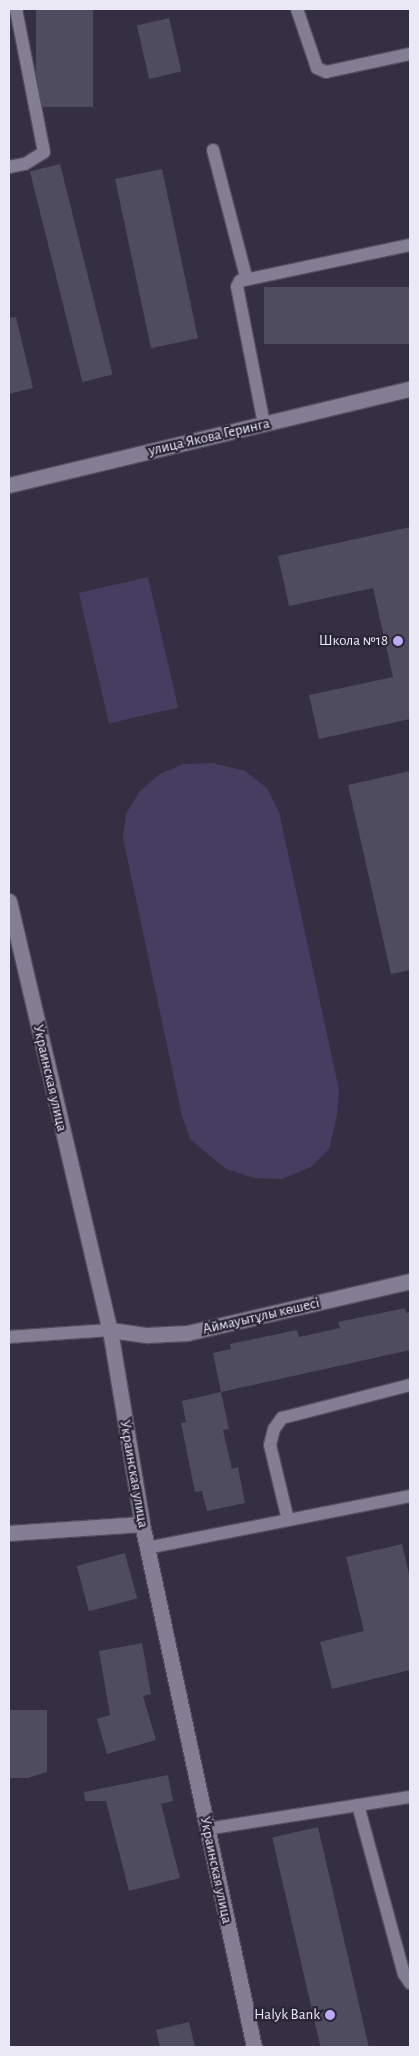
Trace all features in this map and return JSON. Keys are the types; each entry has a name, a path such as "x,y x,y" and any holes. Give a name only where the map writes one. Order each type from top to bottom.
{"street":[{"name":"улица Якова Геринга","path":"9,485 410,389"},
{"name":"Украинская улица","path":"9,901 110,1330 142,1524 254,2047"},
{"name":"Аймауытұлы көшесі","path":"110,1330 147,1335 187,1333 410,1281"},
{"path":"9,1533 142,1524"}],"lane":[{"path":"9,167 25,164 44,152 16,9"},
{"path":"297,9 317,68 326,72 410,54"},
{"path":"213,150 246,277"},
{"path":"264,424 237,287 246,277 410,245"},
{"path":"9,1337 110,1330"},
{"path":"288,1520 270,1445 274,1429 282,1418 410,1385"},
{"path":"147,1548 410,1496"},
{"path":"207,1829 410,1797"},
{"path":"358,1805 404,1974 410,1982"}],"shaded area":[{"path":"148,577 178,708 109,724 79,593"},
{"path":"213,763 245,771 267,788 279,812 339,1090 337,1115 329,1149 311,1167 282,1179 254,1178 226,1169 190,1139 182,1116 123,838 126,814 139,792 160,774 183,764"}],"building":[{"path":"36,9 93,9 93,107 36,107"},
{"path":"169,18 181,72 149,79 137,25"},
{"path":"60,164 112,375 82,382 30,171"},
{"path":"162,169 198,338 151,348 115,179"},
{"path":"264,287 410,287 410,344 264,344"},
{"path":"16,317 33,388 9,394 9,318"},
{"name":"Школа №18","path":"410,527 410,719 319,739 309,695 393,677 373,588 289,606 278,556"},
{"path":"410,771 410,970 391,974 348,785"},
{"path":"405,1308 406,1313 410,1312 410,1350 221,1392 213,1353 231,1349 230,1344 297,1330 299,1337 340,1328 338,1322"},
{"path":"221,1392 229,1429 223,1430 232,1469 238,1467 245,1503 207,1511 202,1491 195,1492 181,1423 186,1422 182,1401"},
{"path":"402,1544 410,1578 410,1670 332,1689 320,1642 364,1631 346,1557"},
{"path":"125,1553 137,1598 89,1611 77,1566"},
{"path":"142,1643 151,1694 143,1696 156,1740 107,1754 97,1719 110,1715 99,1651"},
{"path":"9,1710 47,1710 47,1772 28,1778 9,1778"},
{"path":"168,1775 173,1801 161,1804 180,1878 129,1891 106,1801 85,1801 84,1792"},
{"path":"318,1827 369,2047 321,2047 272,1838"},
{"path":"189,2022 195,2047 160,2047 156,2030"}],"place":[{"name":"Школа №18","path":"398,641"},
{"name":"Halyk Bank","path":"330,2015"}]}
